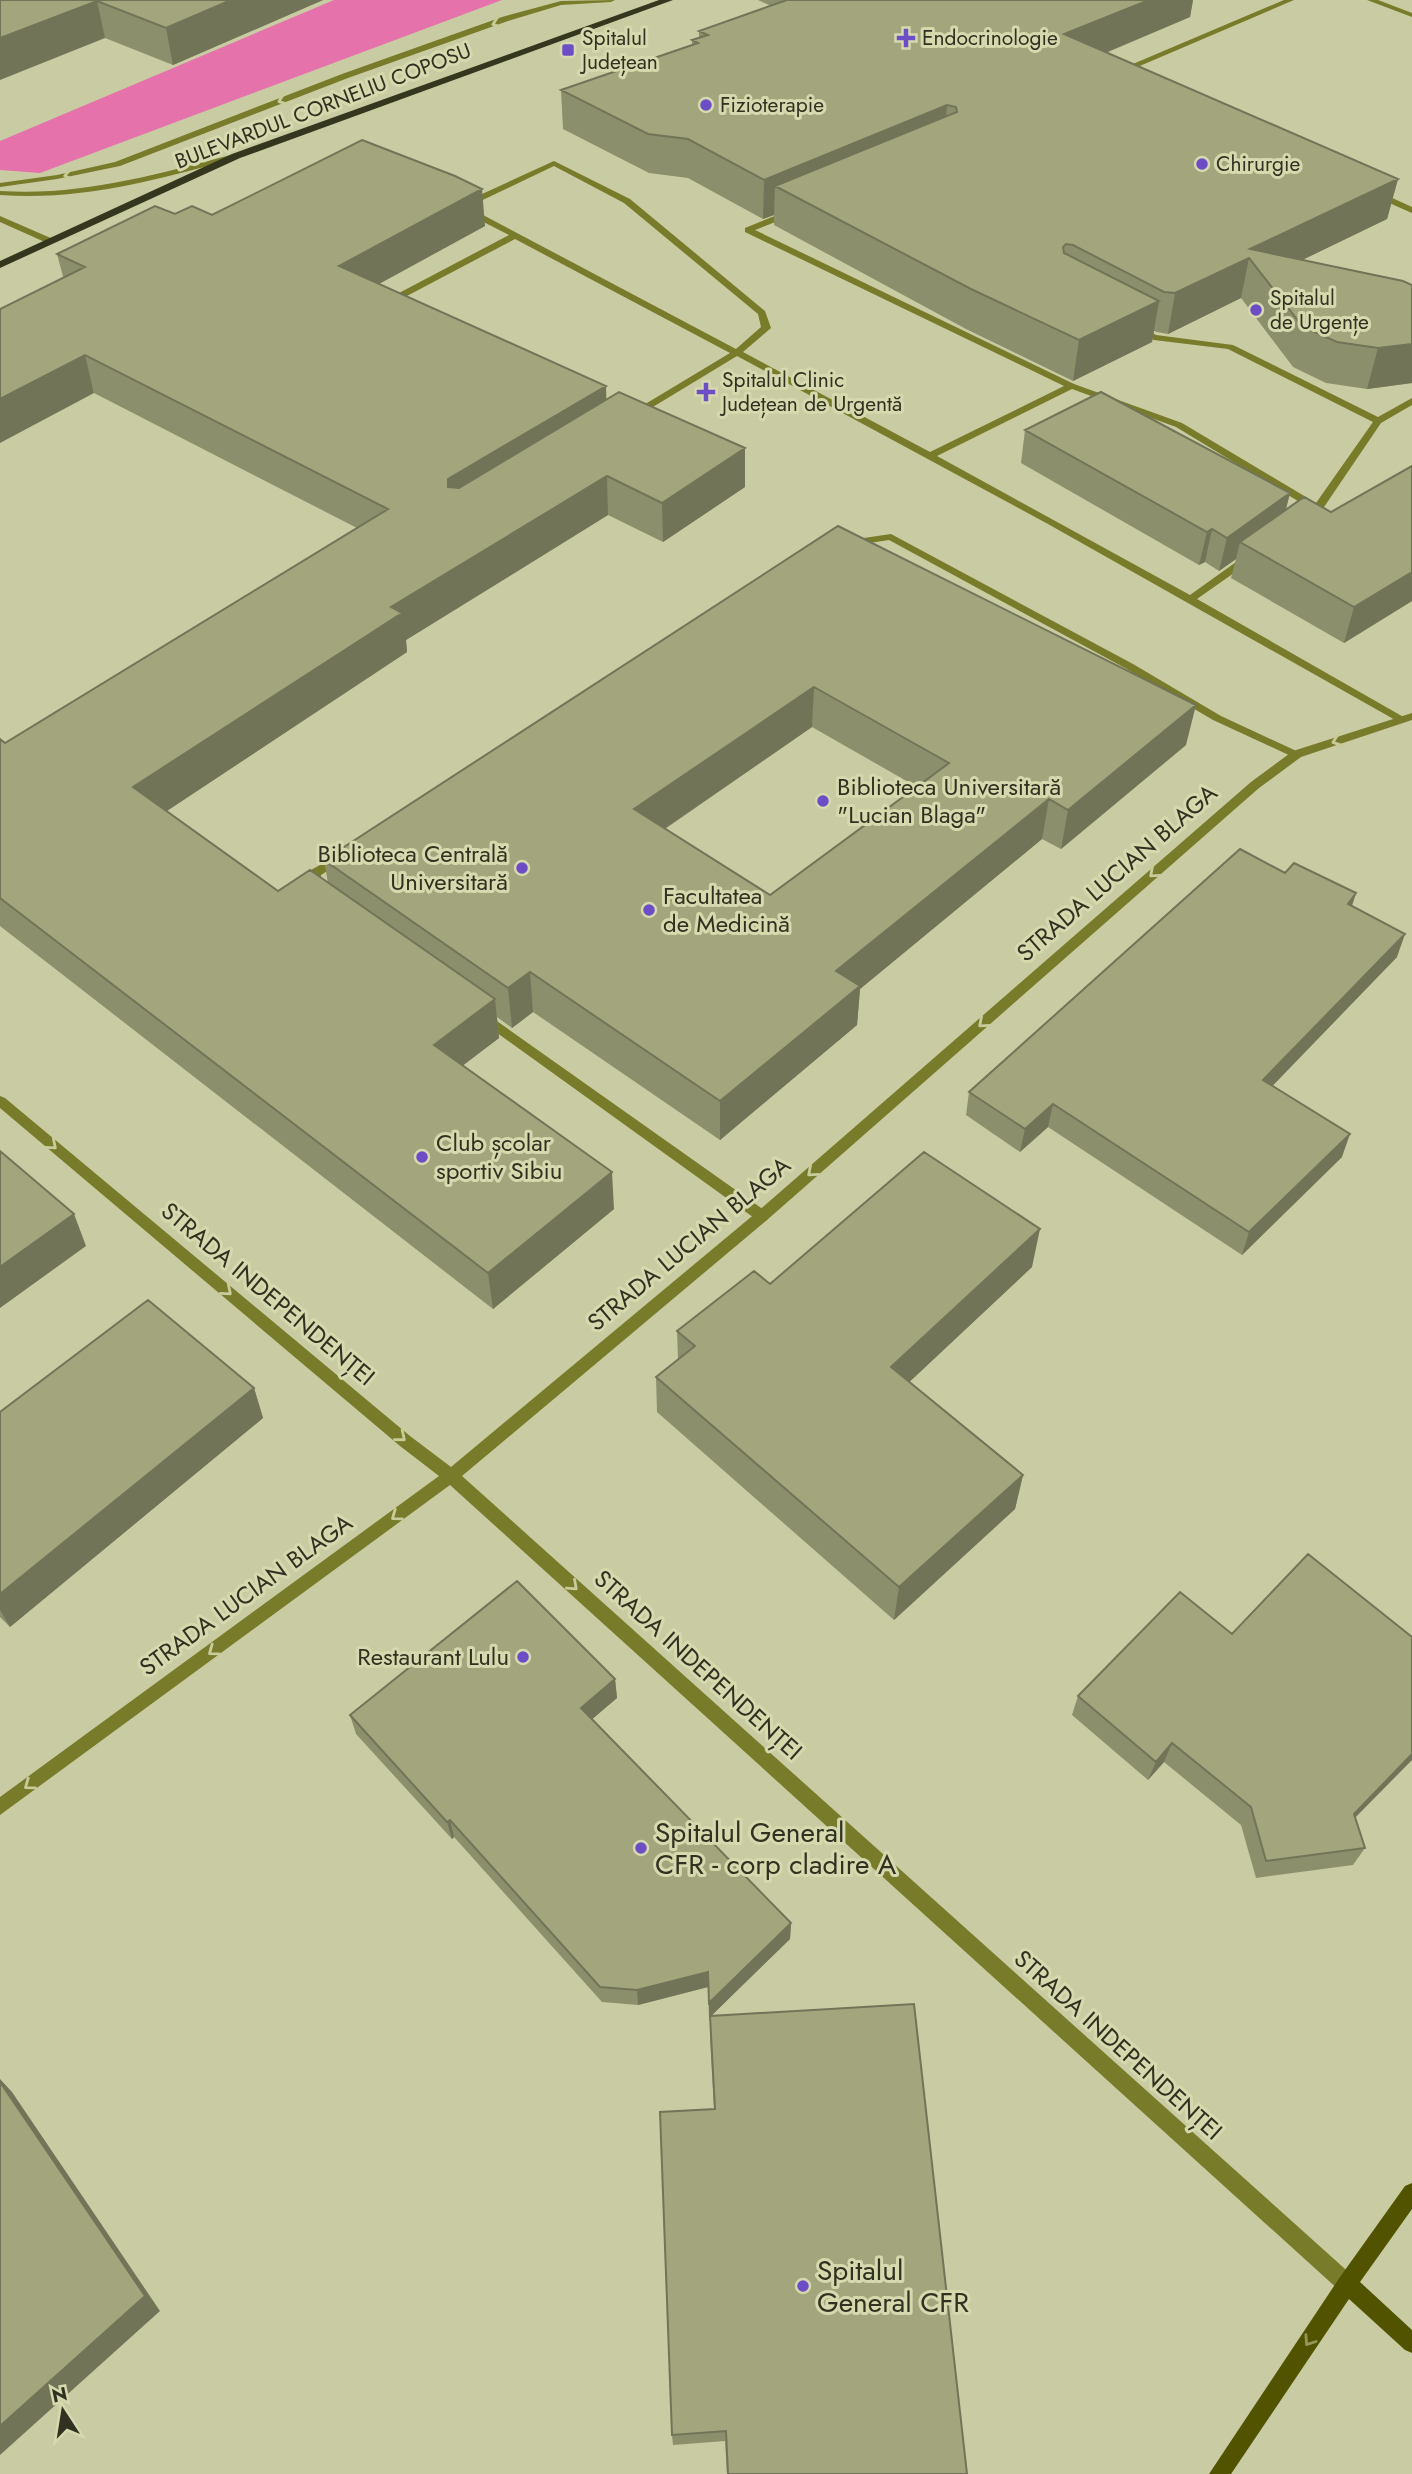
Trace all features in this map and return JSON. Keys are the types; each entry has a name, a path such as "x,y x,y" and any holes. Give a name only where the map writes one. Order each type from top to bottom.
{"main road":[{"name":"BULEVARDUL CORNELIU COPOSU","path":"0,265 236,156 668,0"},
{"path":"1219,2474 1412,2193"},
{"path":"1347,2284 1412,2343"}],"street":[{"path":"0,185 57,177 117,164 345,76 505,19 561,3 611,0"},
{"path":"1119,82 1107,77 1290,0"},
{"path":"1379,1 1412,15"},
{"path":"0,194 34,195 102,187 162,176 236,156"},
{"path":"621,423 738,352 766,328 762,313 628,201 554,163 461,207 738,352 1407,717"},
{"path":"1361,188 1412,210"},
{"path":"798,210 748,230 1071,386 1179,425 1318,508"},
{"path":"0,219 50,241"},
{"path":"402,295 516,236"},
{"path":"1131,325 1154,337 1230,347 1378,421"},
{"path":"930,456 1071,386"},
{"path":"1297,524 1318,508 1378,421 1412,401"},
{"path":"842,544 891,537 1129,666 1217,718 1297,754"},
{"path":"1191,599 1254,554"},
{"name":"STRADA LUCIAN BLAGA","path":"0,1807 451,1476 762,1216 1255,785 1297,754 1407,717"},
{"path":"325,904 313,896 315,873 350,851"},
{"path":"473,1009 762,1216"},
{"name":"STRADA INDEPENDENȚEI","path":"0,1101 405,1441 451,1476 1347,2284"}],"shaded area":[{"path":"334,0 502,0 40,173 0,170 0,141"}],"building":[{"path":"0,0 231,0 166,28 97,1 0,38"},
{"path":"787,0 1149,0 1064,34 1398,179 1250,249 1412,285 1412,344 1378,348 1337,342 1303,327 1249,258 1175,293 1164,292 1073,245 1066,244 1063,247 1064,253 1159,301 1079,340 971,289 775,186 957,112 956,107 947,105 764,180 688,139 648,134 561,90 698,43 692,40 708,35 699,31"},
{"path":"362,140 482,189 339,266 606,386 448,479 448,487 459,488 619,392 745,448 662,503 607,476 391,607 402,613 133,787 278,891 310,870 495,999 434,1045 612,1172 488,1273 0,898 0,739 5,743 388,509 85,355 0,399 0,309 85,267 57,254 155,206 175,214 192,206 212,215"},
{"path":"1101,392 1290,493 1227,538 1212,529 1207,532 1025,430"},
{"path":"1412,466 1412,572 1354,607 1240,542 1304,497 1331,512"},
{"name":"Biblioteca Centrală Universitară","path":"838,526 1196,705 1068,810 1049,799 836,971 860,986 720,1101 530,972 508,988 324,860","holes":["814,687 949,763 770,895 634,809"]},
{"path":"1240,849 1285,873 1294,863 1356,893 1348,904 1405,934 1263,1080 1350,1134 1249,1232 1053,1104 1025,1129 969,1092"},
{"path":"0,1151 74,1214 0,1267"},
{"path":"924,1152 1040,1229 891,1367 1023,1475 899,1587 656,1377 695,1346 677,1331 754,1271 770,1284"},
{"path":"148,1300 254,1388 0,1594 0,1412"},
{"path":"1308,1554 1412,1637 1412,1754 1354,1814 1365,1848 1266,1861 1251,1807 1172,1743 1156,1762 1078,1696 1180,1592 1232,1634"},
{"path":"517,1581 615,1679 581,1708 791,1923 709,2003 708,1972 637,1990 600,1987 450,1820 447,1822 350,1715"},
{"name":"Spitalul General CFR","path":"914,2004 967,2474 728,2474 726,2431 672,2435 660,2112 715,2109 710,2016"},
{"path":"0,2082 145,2296 0,2426"}],"place":[{"name":"Endocrinologie","path":"906,38"},
{"name":"Spitalul Județean","path":"568,50"},
{"name":"Fizioterapie","path":"706,105"},
{"name":"Chirurgie","path":"1202,164"},
{"name":"Spitalul de Urgențe","path":"1256,310"},
{"name":"Spitalul Clinic Județean de Urgentă","path":"706,392"},
{"name":"Biblioteca Universitară \"Lucian Blaga\"","path":"823,801"},
{"name":"Biblioteca Centrală Universitară","path":"522,868"},
{"name":"Facultatea de Medicină","path":"649,910"},
{"name":"Club școlar sportiv Sibiu","path":"422,1157"},
{"name":"Restaurant Lulu","path":"523,1657"},
{"name":"Spitalul General CFR - corp cladire A","path":"641,1848"},
{"name":"Spitalul General CFR","path":"803,2286"}]}
